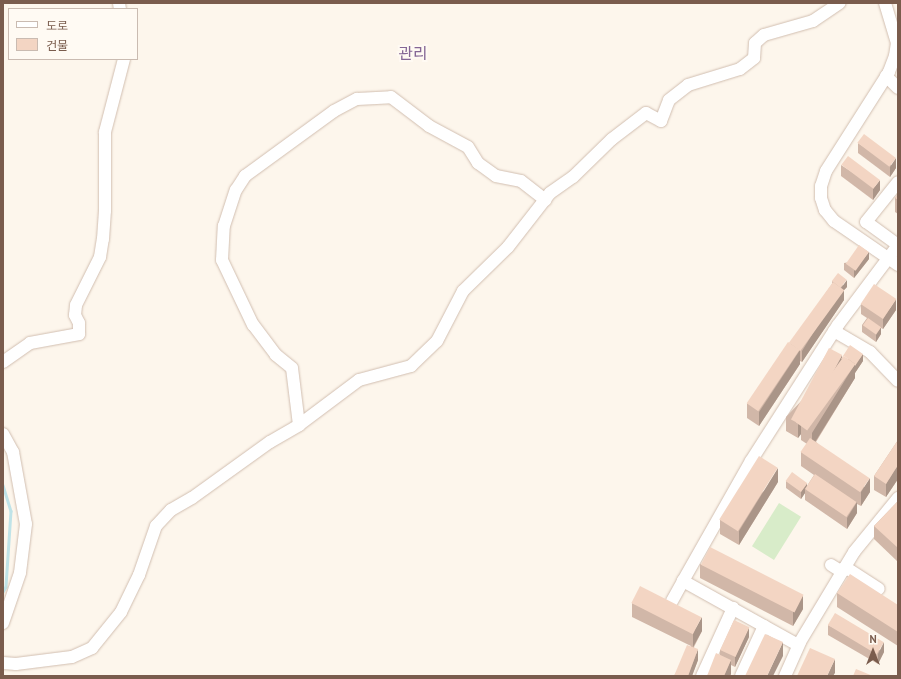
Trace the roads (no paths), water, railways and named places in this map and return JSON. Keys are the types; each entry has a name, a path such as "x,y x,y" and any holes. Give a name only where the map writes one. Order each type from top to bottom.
{"street":[{"path":"3,663 16,664 72,657 92,648 121,612 139,575 156,526 171,510 192,498 270,442 299,425 359,380 412,366 437,341 463,291 508,247 545,200 612,139 646,113 661,121 669,100 677,92 700,80 740,68 754,58 755,43 764,35 813,22 827,10 840,3"},
{"path":"885,3 896,43 896,56 886,76 826,171 821,198 825,210 834,221 898,265"},
{"path":"3,362 30,342 79,334 78,323 75,315 76,305 100,257 102,245 105,211 104,132 124,60"},
{"path":"886,76 898,88"},
{"path":"299,425 292,368 276,355 253,325 222,260 224,226 236,190 245,176 334,111 357,99 392,97 429,126 468,147 478,163 496,176 520,181 545,200"},
{"path":"672,601 751,461 834,331 898,245 866,222 898,182"},
{"path":"834,331 870,352 898,381"},
{"path":"3,434 13,452 26,524 20,573 3,623"},
{"path":"785,676 798,646 854,552 898,498"},
{"path":"831,565 844,570 879,589"},
{"path":"683,581 798,646"},
{"path":"702,676 733,608"},
{"path":"741,676 764,626"}],"waterway":[{"path":"3,485 11,511 6,587 3,592"}],"district":[{"name":"관리","path":"413,53"}]}
